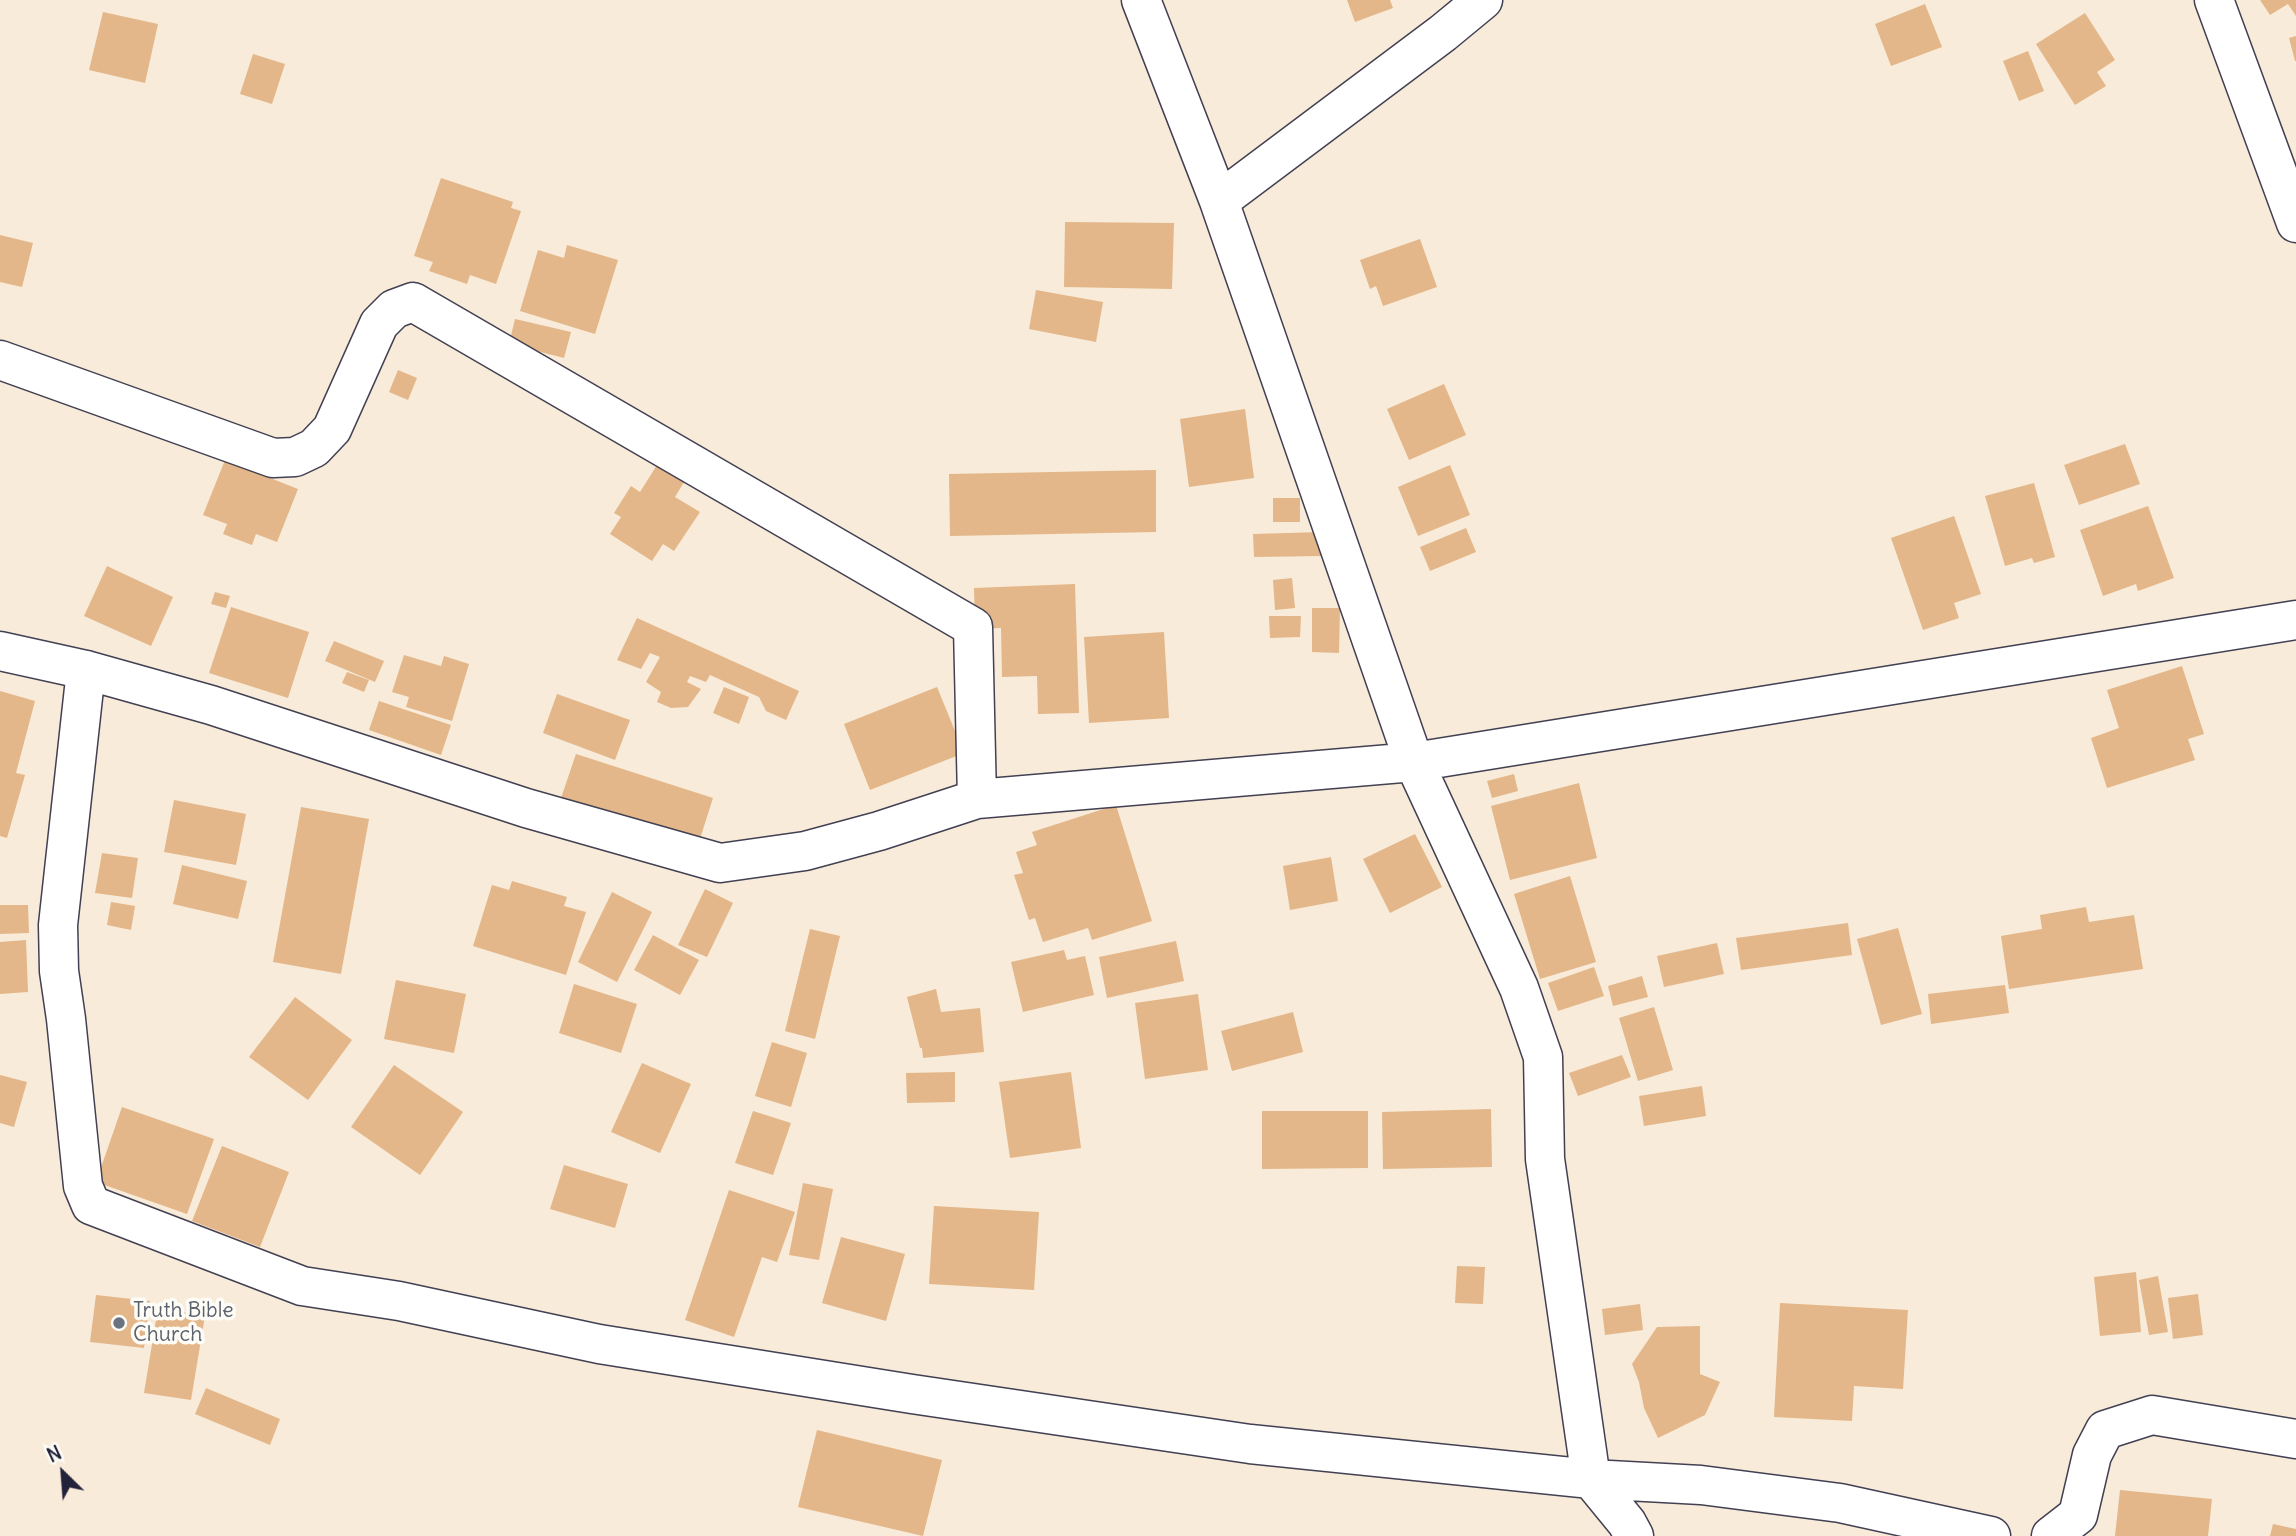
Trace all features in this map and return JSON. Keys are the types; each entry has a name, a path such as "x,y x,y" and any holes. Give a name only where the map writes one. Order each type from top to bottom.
{"street":[{"path":"1141,0 1219,201 1414,762 1519,988 1543,1057 1545,1158 1591,1479 1627,1522 1634,1536"},
{"path":"1219,201 1483,0"},
{"path":"2214,0 2296,223"},
{"path":"0,359 273,458 295,457 314,448 332,429 379,324 394,309 413,302 973,628 977,799"},
{"path":"0,650 86,670 211,705 526,808 720,863 805,851 879,831 977,799 1414,762 2296,620"},
{"path":"86,670 58,925 59,971 83,1186 91,1205 302,1286 399,1301 599,1344 1250,1444 1591,1479 1700,1485 1840,1503 1991,1536"},
{"path":"2051,1536 2078,1515 2092,1455 2105,1430 2152,1415 2296,1439"}],"building":[{"path":"1347,0 1390,0 1393,8 1355,22"},
{"path":"2260,0 2296,0 2296,16 2288,4 2270,15"},
{"path":"1925,4 1942,47 1891,66 1875,24"},
{"path":"103,12 158,24 145,83 89,70"},
{"path":"2085,13 2115,60 2097,72 2106,86 2075,105 2036,44"},
{"path":"2296,36 2296,61 2295,61 2289,38"},
{"path":"2028,51 2044,91 2019,101 2003,61"},
{"path":"253,54 285,64 272,104 240,94"},
{"path":"441,178 513,202 511,208 521,211 496,284 470,275 467,284 429,271 433,262 414,256"},
{"path":"1065,222 1174,223 1172,289 1064,287"},
{"path":"0,235 33,243 22,287 0,282"},
{"path":"1420,239 1437,287 1383,306 1376,286 1370,289 1360,260"},
{"path":"567,245 618,260 595,334 520,311 538,250 564,258"},
{"path":"1036,290 1103,302 1096,342 1029,329"},
{"path":"515,319 571,332 564,358 509,344"},
{"path":"398,370 417,378 408,400 389,392"},
{"path":"1444,384 1466,435 1409,460 1387,409"},
{"path":"1245,409 1254,478 1189,487 1180,419"},
{"path":"2125,444 2140,484 2079,505 2064,465"},
{"path":"225,460 298,489 277,542 256,534 252,545 223,534 227,524 203,515"},
{"path":"657,465 684,482 675,497 700,512 674,551 663,544 652,561 610,534 621,517 614,513 631,486 640,492"},
{"path":"1450,465 1470,515 1418,536 1398,487"},
{"path":"1156,470 1156,532 950,536 949,474"},
{"path":"2034,483 2055,557 2034,563 2032,558 2005,566 1985,496"},
{"path":"1273,498 1300,498 1300,522 1273,522"},
{"path":"2148,506 2174,578 2138,591 2136,584 2103,596 2080,530"},
{"path":"1954,516 1981,594 1954,603 1959,618 1923,630 1891,538"},
{"path":"1466,528 1476,552 1430,571 1420,547"},
{"path":"1322,532 1322,556 1254,557 1253,534"},
{"path":"107,566 173,597 151,646 84,616"},
{"path":"1292,578 1295,608 1275,610 1273,580"},
{"path":"1075,584 1079,713 1038,714 1037,676 1002,677 1001,628 975,629 974,588"},
{"path":"215,592 230,596 226,608 211,604"},
{"path":"231,607 309,632 288,698 209,673"},
{"path":"1312,608 1340,608 1339,653 1312,652"},
{"path":"1269,616 1301,616 1300,637 1270,638"},
{"path":"637,618 799,691 786,720 766,711 759,697 710,675 706,682 690,676 687,682 701,689 688,707 671,708 657,702 661,692 646,682 660,657 650,653 641,669 617,660"},
{"path":"1164,632 1169,718 1089,723 1084,637"},
{"path":"334,641 384,661 375,682 325,661"},
{"path":"404,655 441,666 444,656 469,664 452,721 406,707 409,697 392,692"},
{"path":"2182,666 2204,734 2188,739 2195,760 2107,788 2091,738 2119,728 2107,690"},
{"path":"347,672 369,680 364,692 342,683"},
{"path":"724,687 749,697 739,724 713,713"},
{"path":"937,687 964,753 870,790 844,724"},
{"path":"0,691 35,701 16,773 25,775 7,838 0,836"},
{"path":"557,694 630,720 615,760 543,733"},
{"path":"379,701 451,725 441,755 369,730"},
{"path":"576,754 713,798 699,842 561,798"},
{"path":"1514,774 1518,791 1492,798 1487,781"},
{"path":"1579,783 1597,858 1510,880 1491,806"},
{"path":"174,800 246,814 236,865 164,852"},
{"path":"1116,805 1152,921 1092,940 1088,928 1043,942 1035,918 1029,920 1014,875 1023,873 1016,852 1037,845 1032,832"},
{"path":"301,807 369,819 341,974 273,962"},
{"path":"1415,834 1442,887 1390,913 1363,859"},
{"path":"102,853 138,858 132,898 95,893"},
{"path":"1331,857 1338,901 1290,910 1283,866"},
{"path":"182,865 247,881 238,919 173,904"},
{"path":"1570,876 1596,962 1540,979 1514,894"},
{"path":"512,881 567,897 564,906 586,912 566,975 473,946 492,885 509,890"},
{"path":"705,889 733,903 707,957 678,945"},
{"path":"612,892 652,912 617,982 578,962"},
{"path":"111,902 135,906 131,930 107,925"},
{"path":"0,905 28,905 29,933 0,934"},
{"path":"2086,907 2089,922 2134,915 2143,969 2009,989 2001,936 2042,929 2040,915"},
{"path":"1848,923 1852,955 1741,970 1736,938"},
{"path":"1898,928 1922,1014 1881,1025 1857,939"},
{"path":"810,929 840,936 815,1039 785,1031"},
{"path":"653,935 699,960 680,995 634,970"},
{"path":"26,940 28,992 0,994 0,942"},
{"path":"1176,941 1184,981 1107,998 1099,957"},
{"path":"1717,943 1724,974 1664,987 1657,956"},
{"path":"1064,950 1067,960 1085,956 1094,995 1023,1012 1011,962"},
{"path":"1594,967 1604,996 1558,1011 1548,983"},
{"path":"1642,976 1648,997 1613,1006 1608,986"},
{"path":"396,980 466,994 454,1053 384,1039"},
{"path":"574,984 637,1004 621,1053 559,1033"},
{"path":"2005,985 2009,1013 1931,1024 1928,994"},
{"path":"936,989 941,1012 980,1008 984,1052 923,1058 907,997"},
{"path":"1198,994 1208,1070 1145,1079 1135,1003"},
{"path":"295,997 352,1040 308,1100 249,1057"},
{"path":"1654,1007 1673,1070 1638,1081 1619,1018"},
{"path":"1293,1012 1303,1052 1232,1071 1221,1031"},
{"path":"772,1042 807,1053 791,1107 755,1096"},
{"path":"1622,1055 1631,1077 1578,1096 1569,1073"},
{"path":"642,1063 691,1084 660,1153 611,1132"},
{"path":"394,1065 463,1112 420,1175 351,1127"},
{"path":"955,1072 955,1102 907,1103 906,1073"},
{"path":"1071,1072 1081,1148 1010,1158 999,1082"},
{"path":"0,1075 27,1082 14,1127 0,1123"},
{"path":"1702,1086 1706,1116 1644,1126 1639,1096"},
{"path":"122,1107 214,1139 187,1214 96,1182"},
{"path":"1491,1109 1492,1167 1383,1169 1382,1112"},
{"path":"753,1111 791,1123 773,1175 735,1163"},
{"path":"1262,1111 1368,1111 1368,1168 1262,1169"},
{"path":"222,1146 289,1172 260,1247 192,1221"},
{"path":"564,1165 628,1184 615,1228 550,1209"},
{"path":"803,1183 833,1189 819,1260 789,1255"},
{"path":"729,1190 795,1212 777,1262 762,1257 734,1337 685,1320"},
{"path":"934,1206 1039,1212 1034,1290 929,1284"},
{"path":"841,1237 905,1254 886,1321 822,1303"},
{"path":"1457,1266 1485,1267 1483,1304 1455,1303"},
{"path":"2136,1272 2141,1332 2100,1336 2094,1277"},
{"path":"2158,1276 2168,1332 2149,1335 2139,1280"},
{"path":"2198,1294 2203,1335 2173,1339 2168,1298"},
{"path":"96,1295 150,1301 144,1348 90,1342"},
{"path":"1780,1303 1908,1310 1903,1389 1854,1386 1852,1421 1774,1417"},
{"path":"1640,1304 1643,1330 1605,1335 1602,1309"},
{"path":"158,1308 205,1316 191,1400 144,1393"},
{"path":"1700,1326 1700,1374 1720,1382 1705,1415 1658,1438 1644,1408 1632,1364 1657,1327"},
{"path":"206,1388 280,1419 270,1445 195,1414"},
{"path":"817,1430 942,1460 923,1536 798,1507"},
{"path":"2120,1490 2212,1499 2208,1536 2115,1536"},
{"path":"2273,1524 2296,1529 2296,1536 2270,1536"}],"place":[{"name":"Truth Bible Church","path":"119,1323"}]}
